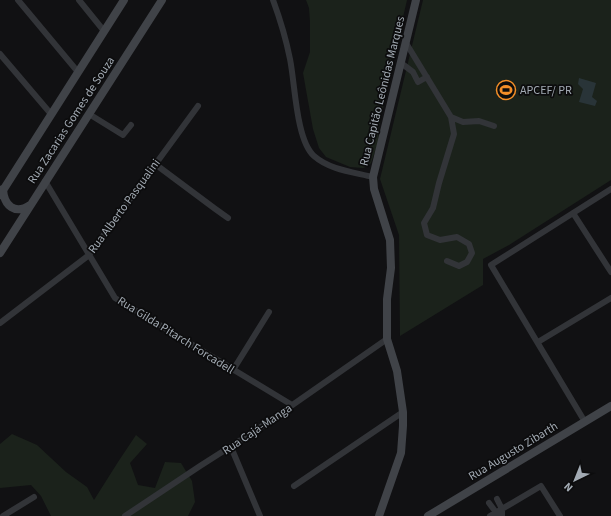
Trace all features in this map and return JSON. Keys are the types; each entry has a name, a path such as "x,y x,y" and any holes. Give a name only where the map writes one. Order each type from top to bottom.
{"main road":[{"name":"Rua Zacarias Gomes de Souza","path":"2,192 124,0"},
{"name":"Rua Zacarias Gomes de Souza","path":"0,253 162,0"},
{"name":"Rua Capitão Leônidas Marques","path":"379,516 401,454 404,426 397,371 387,339 388,299 391,268 390,240 374,189 373,177 416,0"},
{"path":"2,192 6,203 11,208 18,210 25,209 30,205"},
{"name":"Rua Augusto Zibarth","path":"428,516 611,406"}],"street":[{"path":"18,0 78,72"},
{"path":"79,0 104,31"},
{"path":"273,0 283,27 302,135 306,147 313,156 330,167 373,177"},
{"path":"406,42 451,117 454,134 433,208 424,223 427,235 440,240 457,237 469,244 472,253 467,262 459,266 447,261"},
{"path":"0,54 51,114"},
{"path":"401,63 413,72 418,82 427,77"},
{"path":"413,72 421,68"},
{"name":"Rua Alberto Pasqualini","path":"0,323 89,255 198,106"},
{"path":"89,114 121,134 125,134 131,125"},
{"path":"451,117 463,122 479,121 494,126"},
{"path":"155,164 228,218"},
{"name":"Rua Gilda Pitarch Forcadell","path":"45,181 115,298 292,405"},
{"path":"585,422 492,264 611,189"},
{"path":"573,213 611,272"},
{"path":"538,342 611,298"},
{"path":"233,370 269,312"},
{"name":"Rua Cajá-Manga","path":"125,516 200,466 231,448 387,339"},
{"path":"294,486 403,412"},
{"path":"231,448 260,516"},
{"path":"489,503 497,515 502,509 541,486 560,516"},
{"path":"3,516 34,497"},
{"path":"497,499 502,509"}],"shaded area":[{"path":"306,0 407,0 395,51 390,63 387,89 379,128 378,143 371,163 363,168 350,167 326,157 319,148 313,129 303,73 310,52 309,8"},
{"name":"APCEF/ PR","path":"423,0 611,0 611,180 509,245 483,259 483,285 400,336 399,235 380,179"},
{"path":"579,78 596,83 592,97 597,101 595,106 579,102 583,89 578,84"},
{"path":"12,434 37,445 66,472 87,487 94,500 136,435 147,444 130,463 138,485 155,488 165,462 181,463 192,481 195,502 188,516 51,516 41,496 31,485 0,488 0,444"}],"place":[{"name":"APCEF/ PR","path":"506,90"}]}
